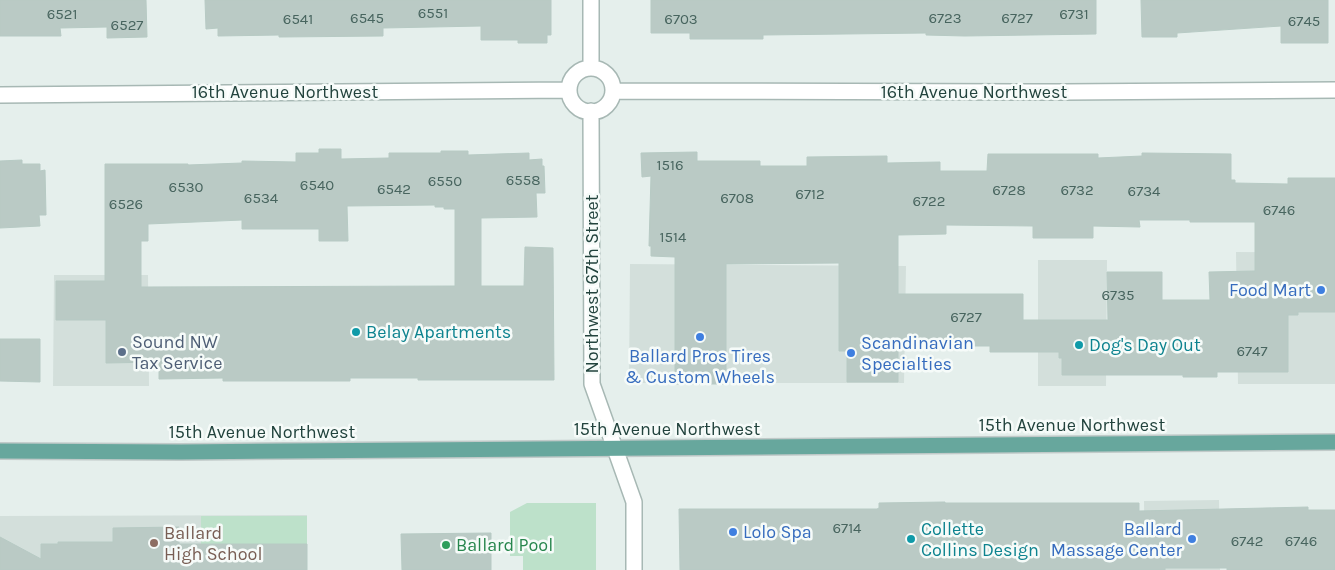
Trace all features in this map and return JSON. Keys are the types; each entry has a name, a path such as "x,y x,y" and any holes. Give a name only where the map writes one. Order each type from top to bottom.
{"main road":[{"name":"15th Avenue Northwest","path":"1,450 191,452 1335,442"}],"street":[{"path":"591,0 591,68"},
{"path":"591,68 602,70 608,75 612,81 613,91 610,101 606,106 591,112 574,104 570,98 569,90 574,76 580,71 591,68"},
{"name":"16th Avenue Northwest","path":"0,95 569,90"},
{"name":"16th Avenue Northwest","path":"613,91 1064,92 1335,90"},
{"name":"Northwest 67th Street","path":"591,112 592,384 634,502 634,570"}],"shaded area":[{"path":"1236,252 1335,253 1335,384 1238,384"},
{"path":"1038,260 1107,260 1106,386 1038,386"},
{"path":"630,264 906,266 904,383 629,383"},
{"path":"54,275 148,275 149,386 53,386"},
{"path":"1219,500 1220,570 1145,570 1144,501"},
{"name":"Ballard High School","path":"307,515 307,570 0,570 0,516"}],"green space":[{"path":"527,503 596,503 596,570 523,570 523,556 510,556 510,512"},
{"path":"201,516 307,516 307,544 201,544"}],"building":[{"path":"0,0 146,0 147,37 107,38 107,27 60,28 61,36 0,36"},
{"path":"205,0 551,0 551,35 547,35 547,43 518,43 518,40 481,40 481,26 383,28 383,36 218,36 218,28 206,29"},
{"path":"651,0 1096,0 1096,34 965,36 926,35 926,33 763,35 763,39 690,39 690,33 651,33"},
{"path":"1141,0 1328,0 1328,43 1281,43 1281,26 1177,33 1177,37 1142,37"},
{"path":"319,149 341,149 341,159 389,158 389,153 468,151 468,155 529,153 529,160 542,159 545,193 536,193 537,217 481,218 481,286 524,286 525,247 553,248 554,380 350,378 350,381 223,381 223,378 159,379 159,362 106,363 106,320 56,320 56,281 105,281 105,164 188,165 242,163 242,161 296,162 296,153 319,153","holes":["435,205 435,207 455,209 455,286 141,287 141,241 148,241 148,224 242,220 242,229 319,229 319,241 348,241 347,206"]},
{"path":"697,152 697,161 760,161 760,166 807,166 807,157 887,156 887,163 940,162 940,171 987,171 988,154 1098,154 1098,158 1142,156 1142,153 1231,154 1231,180 1235,180 1235,183 1288,184 1288,178 1335,178 1335,312 1298,312 1298,315 1288,315 1288,372 1217,372 1217,377 1183,377 1183,375 1062,375 1062,358 1059,358 1059,352 990,352 990,346 898,346 898,382 847,382 847,351 839,351 839,263 726,264 726,384 675,384 675,257 651,256 651,246 649,246 651,176 642,177 641,153","holes":["1139,220 1190,220 1190,222 1255,222 1255,271 1209,272 1210,300 1162,300 1162,272 1107,272 1108,320 1023,320 1023,294 898,294 898,235 946,234 946,225 1033,226 1033,238 1093,238 1093,226 1140,227"]},
{"path":"22,160 22,164 40,164 40,171 45,170 46,215 39,215 40,226 0,228 0,161"},
{"path":"0,339 40,339 40,382 0,381"},
{"path":"879,503 1139,503 1139,511 1308,507 1308,510 1335,510 1335,570 1165,568 1165,570 680,570 679,509 877,509 879,508"},
{"path":"179,527 179,544 307,544 307,570 0,570 0,537 41,559 41,544 58,544 58,542 113,542 113,528"},
{"name":"Ballard Pool","path":"491,533 491,570 402,570 401,534"}],"place":[{"name":"Food Mart","path":"1321,290"},
{"name":"Belay Apartments","path":"356,332"},
{"name":"Ballard Pros Tires & Custom Wheels","path":"700,337"},
{"name":"Dog's Day Out","path":"1079,345"},
{"name":"Sound NW Tax Service","path":"122,352"},
{"name":"Scandinavian Specialties","path":"851,353"},
{"name":"Lolo Spa","path":"733,532"},
{"name":"Collette Collins Design","path":"911,539"},
{"name":"Ballard Massage Center","path":"1192,539"},
{"name":"Ballard High School","path":"154,543"},
{"name":"Ballard Pool","path":"446,545"}]}
